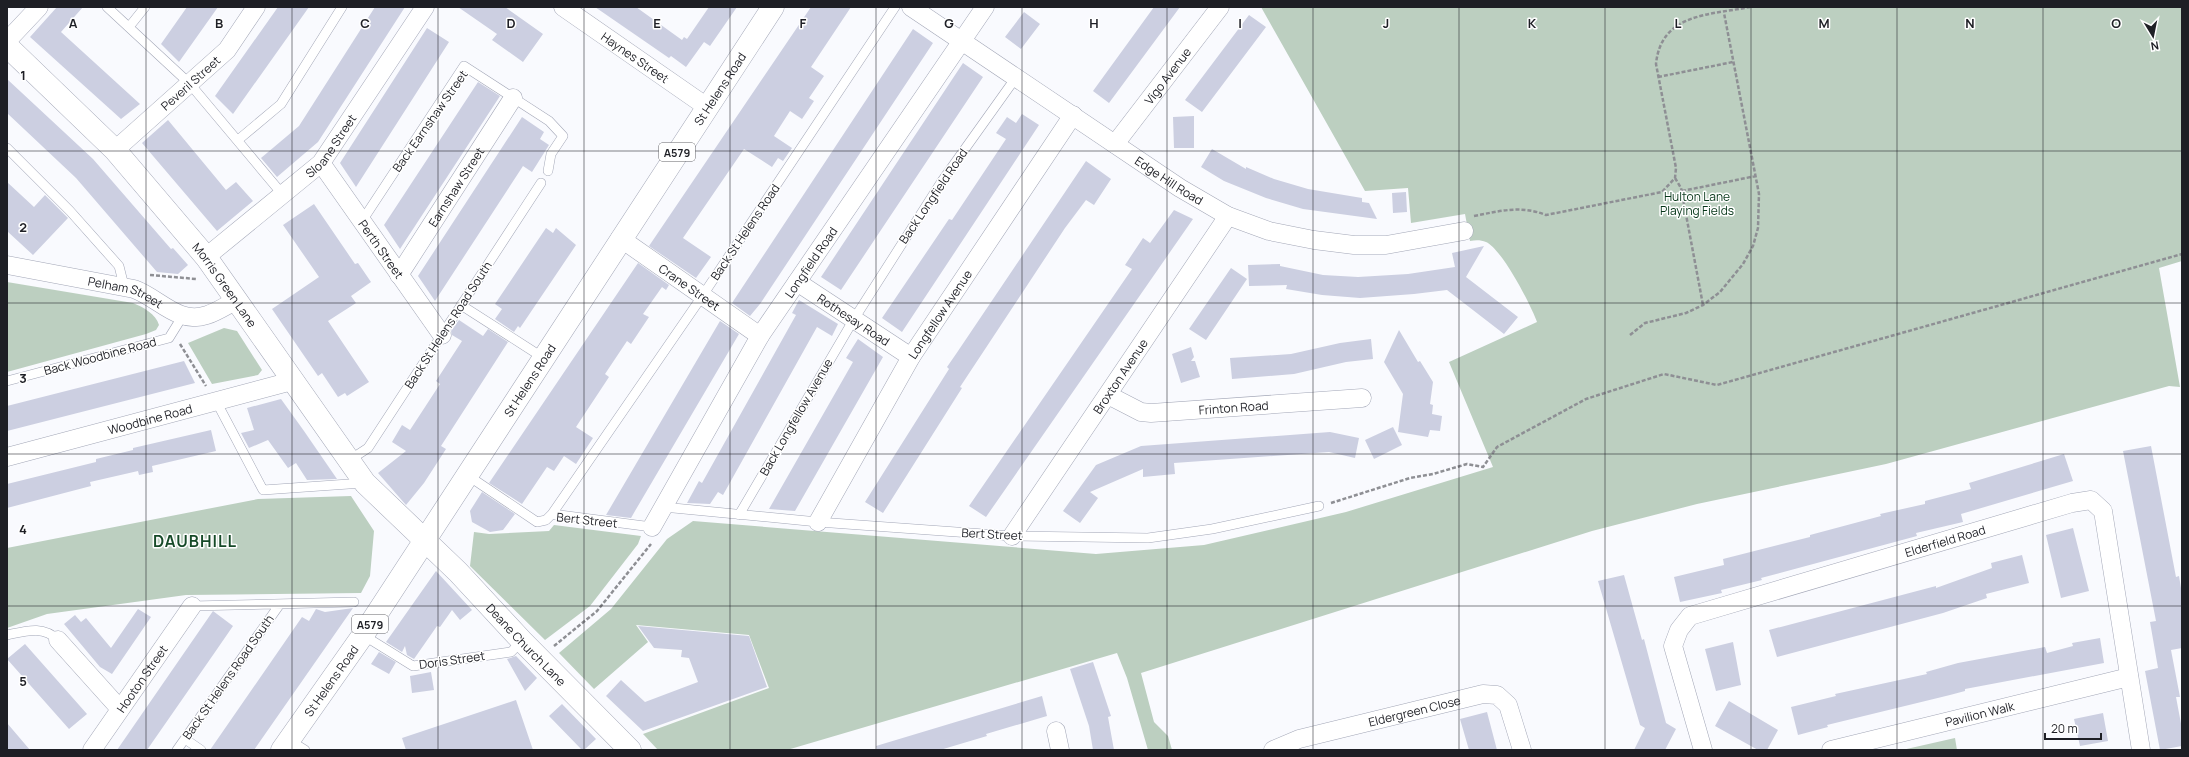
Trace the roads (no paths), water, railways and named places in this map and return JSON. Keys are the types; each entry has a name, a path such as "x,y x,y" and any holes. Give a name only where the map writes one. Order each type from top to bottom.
{"street":[{"path":"7,41 39,7"},
{"name":"Peveril Street","path":"115,150 227,50 256,7"},
{"name":"Sloane Street","path":"213,265 282,195 321,163 425,7"},
{"name":"Haynes Street","path":"563,7 707,107"},
{"name":"St Helens Road","path":"292,747 424,538 773,7"},
{"name":"Edge Hill Road","path":"912,7 1180,188 1228,216 1269,230 1314,240 1354,245 1386,244 1464,231"},
{"name":"Longfield Road","path":"652,527 760,336 961,39 985,7"},
{"name":"Vigo Avenue","path":"1115,144 1220,7"},
{"name":"Morris Green Lane","path":"7,46 115,150 213,265 292,381 365,483 392,511 424,538"},
{"name":"Earnshaw Street","path":"399,275 513,98"},
{"name":"Longfellow Avenue","path":"818,522 911,357 1073,115"},
{"name":"Perth Street","path":"321,163 442,334"},
{"name":"Broxton Avenue","path":"1012,536 1228,216"},
{"name":"Crane Street","path":"620,238 760,336"},
{"name":"Pelham Street","path":"7,265 124,286 144,292 182,317"},
{"name":"Rothesay Road","path":"797,282 911,357"},
{"path":"182,317 197,318 208,315 237,300"},
{"name":"Woodbine Road","path":"7,457 292,381"},
{"name":"Frinton Road","path":"1108,395 1141,412 1151,413 1362,398"},
{"name":"Elderfield Road","path":"1702,750 1673,646 1679,630 1690,616 2072,503 2091,500 2103,511 2141,750"},
{"name":"Deane Church Lane","path":"424,538 522,641 630,750"},
{"name":"Hooton Street","path":"92,750 192,606"},
{"path":"58,640 120,709"},
{"name":"Pavilion Walk","path":"1831,750 2129,677"},
{"name":"Eldergreen Close","path":"1273,750 1298,739 1483,694 1497,695 1508,704 1522,750"},
{"path":"1056,731 1060,750"}],"lane":[{"path":"108,7 190,84 238,140 282,195"},
{"path":"129,27 145,7"},
{"path":"238,140 281,104 342,7"},
{"name":"Back St Helens Road","path":"552,514 703,295 895,7"},
{"name":"Back Earnshaw Street","path":"362,221 464,66 513,98"},
{"name":"Back Longfield Road","path":"854,319 942,181 1016,76"},
{"path":"513,98 549,121 563,136 551,154 548,171"},
{"path":"7,148 70,211 119,266 124,286"},
{"name":"Back St Helens Road South","path":"348,461 368,448 541,183"},
{"path":"461,305 542,358"},
{"name":"Back Woodbine Road","path":"7,381 170,338 182,317"},
{"name":"Back Longfellow Avenue","path":"739,515 854,319"},
{"path":"216,401 263,490 365,483"},
{"name":"Bert Street","path":"466,474 533,520 541,522 552,514 652,527"},
{"name":"Bert Street","path":"663,507 818,522 1012,536 1148,538 1212,529 1319,506"},
{"path":"192,606 354,602"},
{"name":"Back St Helens Road South","path":"177,750 280,604"},
{"path":"7,635 42,630 50,632 58,640"},
{"name":"Doris Street","path":"362,635 412,666 511,652 522,641"},
{"path":"185,739 200,750"}],"district":[{"name":"DAUBHILL","path":"195,541"}],"park label":[{"name":"Hulton Lane Playing Fields","path":"1697,203"}]}
